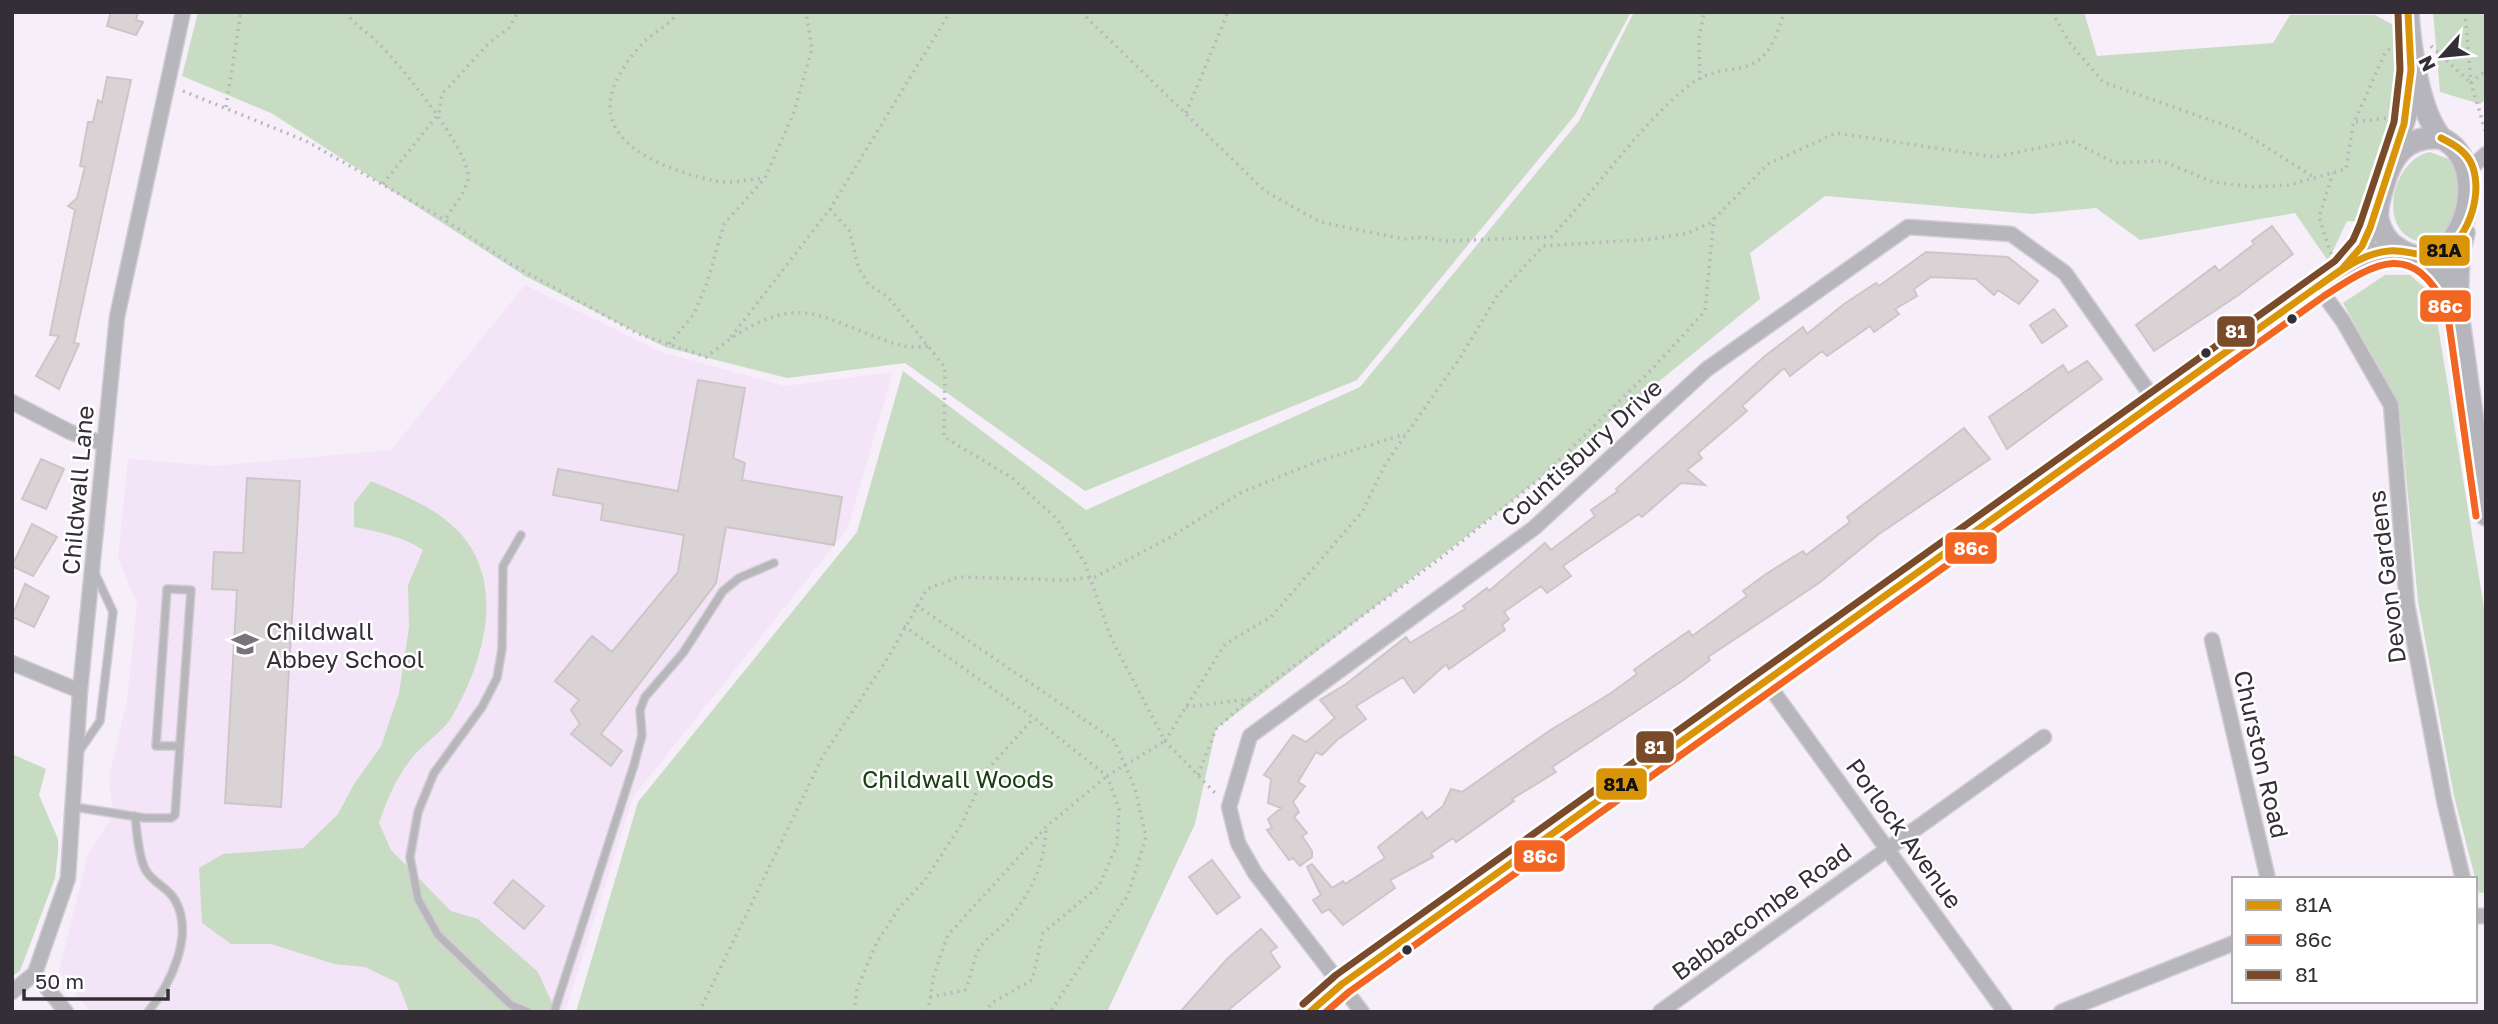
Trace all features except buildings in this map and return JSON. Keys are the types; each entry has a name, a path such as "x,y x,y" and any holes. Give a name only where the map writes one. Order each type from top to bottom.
{"street":[{"name":"Childwall Lane","path":"35,973 66,885 74,807 80,691 117,317 183,12"},
{"path":"2409,26 2428,114 2441,138"},
{"path":"2340,271 2362,246 2379,203 2408,104 2409,26"},
{"path":"2391,162 2410,142 2428,138 2441,138 2480,160 2477,192 2459,253 2457,306 2486,515"},
{"path":"2379,203 2380,227 2388,241 2443,276 2457,306"},
{"name":"Countisbury Drive","path":"1229,807 1250,736 1534,528 1707,369 1908,227 2011,234 2065,273 2157,404"},
{"path":"1310,1012 1342,984 1767,683 2340,271 2372,254 2411,254 2446,250 2464,231"},
{"name":"Devon Gardens","path":"2318,287 2343,321 2391,405 2407,604 2444,800 2462,877"},
{"path":"12,402 70,432 104,444"},
{"name":"Churston Road","path":"2212,640 2268,877"},
{"path":"12,663 80,691"},
{"name":"Porlock Avenue","path":"1767,683 1889,848 2005,1012"},
{"name":"Babbacombe Road","path":"1660,1012 2044,737"},
{"path":"1229,807 1238,843 1255,873 1362,1012"},
{"path":"2061,1012 2232,944"},
{"path":"12,992 35,973 66,1012"}],"lane":[{"path":"521,535 503,566 502,649 497,678 482,707 434,773 418,812 410,857 418,899 438,935 511,1005 528,1012"},
{"path":"554,1012 634,765 642,735 640,710 645,697 683,653 723,590 739,578 774,563"},
{"path":"77,754 100,722 113,612 92,567"},
{"path":"74,807 135,816 171,818 175,815 191,590 166,589 156,746 179,746"},
{"path":"135,816 143,866 151,878 171,895 180,917 174,967 168,984 148,1012"}],"path":[{"path":"226,107 241,12"},
{"path":"346,12 379,43 421,97 439,113 466,163 469,179 445,220"},
{"path":"383,185 439,113 442,94 490,42 509,28 518,12"},
{"path":"678,12 662,30 646,40 622,71 613,89 610,108 614,124 635,151 678,170 715,181 765,178"},
{"path":"669,344 694,314 707,283 724,224 765,178 794,112 812,49 806,12"},
{"path":"730,338 831,209 950,12"},
{"path":"1081,12 1265,191 1320,222 1404,239 1423,237 1445,241 1551,237"},
{"path":"1186,113 1228,12"},
{"path":"1700,80 1699,39 1704,12"},
{"path":"928,1012 934,974 948,935 1046,827 1107,776 1165,741 1225,644 1271,617 1362,512 1386,463 1460,358 1497,296 1584,203 1630,145 1689,86 1700,80 1739,70 1765,57 1778,33 1784,12"},
{"path":"2052,12 2069,42 2103,82 2241,131 2315,178"},
{"path":"2465,12 2472,83 2486,133"},
{"path":"1543,246 1653,239 1688,233 1714,218 1768,164 1836,133 1995,158 2072,141 2115,163 2162,161 2213,182 2254,187 2289,185 2346,169 2355,122 2384,55 2409,26 2472,83"},
{"path":"2472,83 2486,70"},
{"path":"167,85 306,141 445,220 511,264 639,334 706,357 730,338 770,318 788,313 816,315 904,349 930,346"},
{"path":"2355,122 2385,118"},
{"path":"2333,173 2319,217 2340,271"},
{"path":"831,209 849,230 859,269 869,285 888,297 945,367 944,438 1011,477 1057,519 1085,563 1111,638 1165,741 1229,807"},
{"path":"1198,775 1216,729 1249,699 1442,557 1543,476 1654,367 1705,311 1714,218"},
{"path":"699,1012 817,767 889,656 927,589 958,577 1065,580 1091,578 1171,537 1242,492 1320,461 1407,433"},
{"path":"916,605 1114,740 1135,788 1146,837 1128,895 1049,1012"},
{"path":"904,626 1034,718 1107,776 1119,809 1117,845 1099,886 1043,933 1032,980 992,1003 985,1012"},
{"path":"1186,707 1249,699"},
{"path":"854,1012 857,989 877,942 899,908 926,880 961,825 987,770 1034,718"},
{"path":"930,997 965,990 972,976 979,948 1006,922 1031,890 1044,857 1046,827"}],"shaded area":[{"path":"525,285 661,352 785,386 893,372 848,528 633,797 565,1012 90,1012 59,971 88,854 113,815 109,777 127,700 137,604 118,558 128,459 214,466 391,450"}],"green space":[{"path":"198,12 1631,12 1575,115 1357,380 1085,491 905,363 787,378 665,347 525,276 271,113 182,76"},
{"name":"Childwall Woods","path":"1634,12 2084,12 2097,56 2273,43 2290,15 2375,15 2395,26 2400,102 2362,222 2347,221 2328,261 2295,213 2140,240 2096,208 2032,214 1825,196 1750,253 1760,299 1507,505 1216,729 1195,824 1107,1012 576,1012 638,802 857,532 903,371 1086,510 1360,387 1579,121"},
{"path":"2433,12 2486,12 2486,99 2480,104 2440,92"},
{"path":"2430,152 2451,160 2463,191 2453,218 2443,232 2428,240 2417,241 2404,234 2397,223 2393,209 2394,195 2407,167 2417,157"},
{"path":"2385,275 2410,275 2433,295 2486,620 2486,892 2479,893 2454,796 2418,601 2399,403 2343,303"},
{"path":"371,481 428,508 458,531 473,551 482,574 486,597 481,646 464,694 450,720 416,753 403,770 379,823 391,850 451,911 478,919 538,972 552,1003 552,1012 409,1012 398,983 365,967 334,964 271,944 231,944 202,923 199,868 223,854 303,848 338,814 354,784 381,746 399,693 409,627 408,585 423,550 399,538 354,527 354,503"},
{"path":"12,754 46,769 39,795 58,839 58,852 55,878 20,971 12,976"}],"transit line":[{"name":"81A","path":"1310,1012 1342,984 2342,269 2362,246 2370,228 2404,124 2411,70 2408,12"},
{"name":"81","path":"1303,1004 1336,975 2335,261 2353,240 2360,224 2394,122 2400,70 2398,13"},
{"name":"81A","path":"2317,287 2369,255 2396,251 2436,254 2452,245 2460,236 2472,212 2476,185 2474,172 2465,154 2441,138"},
{"name":"86c","path":"1326,1012 1349,992 2324,296 2377,267 2407,265 2421,273 2434,287 2447,309 2476,516"}],"place":[{"name":"Childwall Abbey School","path":"245,644"}]}
